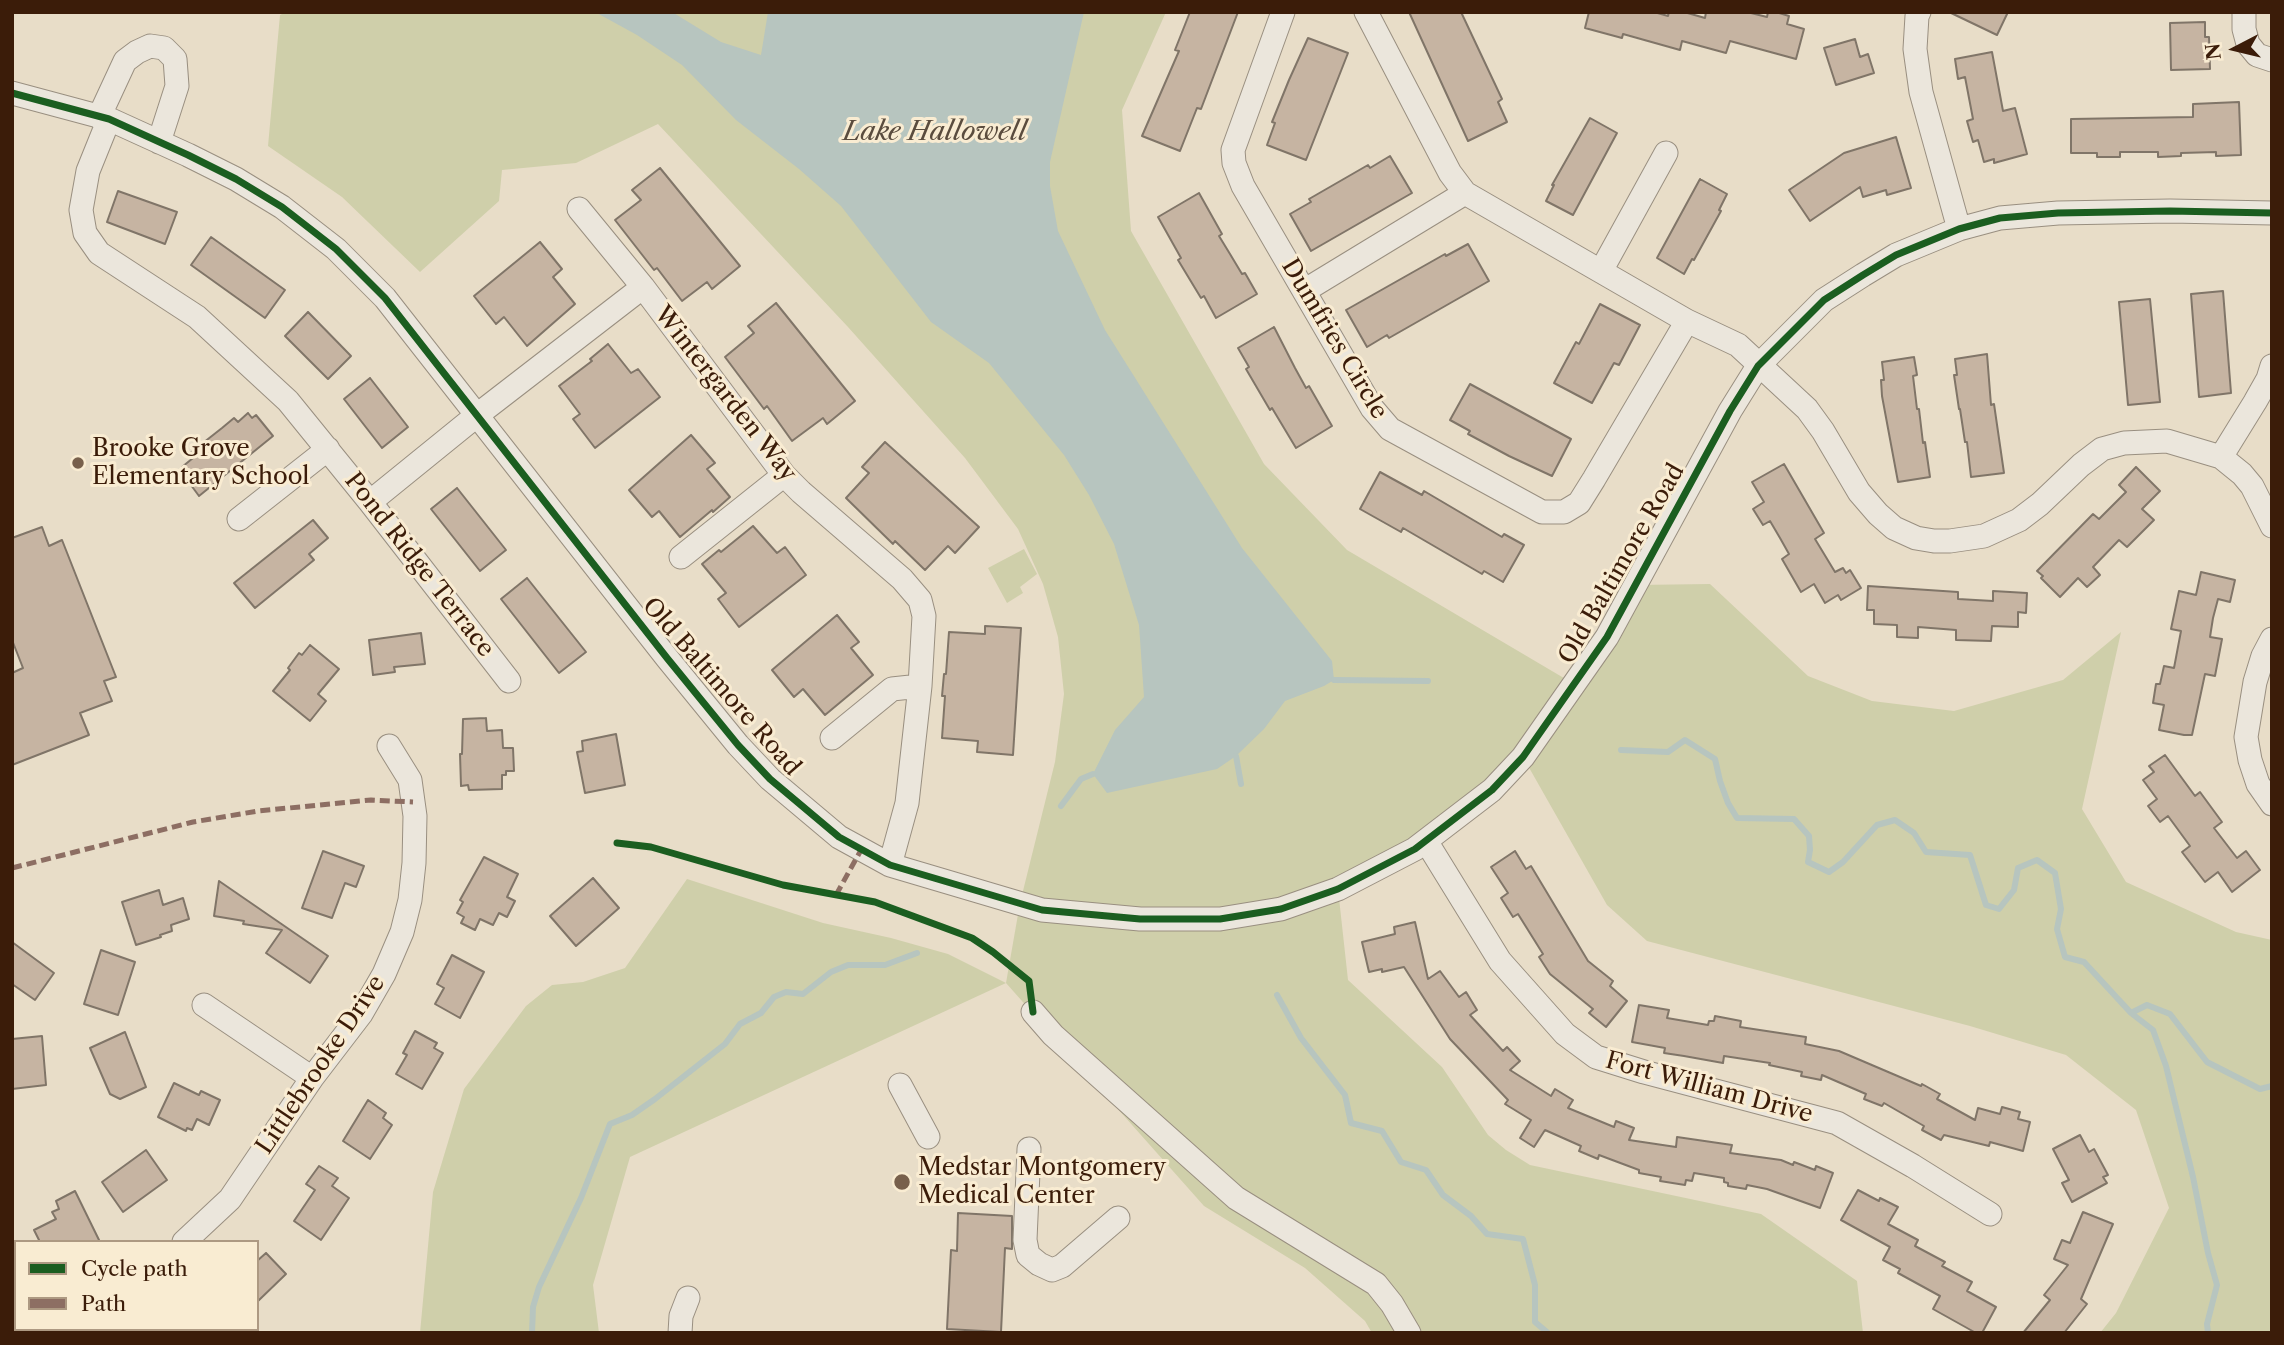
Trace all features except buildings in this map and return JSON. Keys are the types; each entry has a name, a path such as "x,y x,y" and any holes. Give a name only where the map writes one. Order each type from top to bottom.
{"street":[{"name":"Dumfries Circle","path":"1283,12 1233,150 1234,163 1243,187 1372,408 1390,429 1542,512 1564,512 1578,503 1594,479 1687,321"},
{"path":"1366,12 1450,173 1465,192 1687,321 1738,345 1807,410 1824,431 1859,492 1894,528 1916,538 1950,541 1984,536 2018,520 2102,449 2143,441 2167,441 2221,457 2252,486 2272,526"},
{"path":"2244,12 2244,29 2248,44 2257,55 2272,60"},
{"path":"1913,14 1922,92 1959,229"},
{"name":"Pond Ridge Terrace","path":"159,142 177,86 175,59 164,48 150,46 125,61 104,118 81,210 85,233 99,253 197,317 288,401 509,681"},
{"name":"Old Baltimore Road","path":"12,93 104,118 159,142 236,179 282,207 336,248 385,298 667,658 770,779 839,837 890,865 1044,910 1140,919 1220,919 1281,909 1338,889 1415,849 1492,790 1523,757 1607,637 1730,411 1758,366 1824,300 1896,255 1959,229 2000,218 2058,213 2272,213"},
{"path":"1601,271 1666,153"},
{"path":"1304,291 1465,192"},
{"path":"579,209 643,287"},
{"name":"Wintergarden Way","path":"370,502 643,287 784,475 902,579 920,600 924,616 920,686 907,803 890,865"},
{"path":"2221,457 2268,379 2272,366"},
{"path":"239,519 328,449"},
{"path":"681,557 784,475"},
{"path":"2272,639 2263,656 2255,682 2246,737 2258,784 2272,804"},
{"path":"832,738 892,689 920,686"},
{"name":"Littlebrooke Drive","path":"186,1240 230,1199 312,1078 362,1014 384,974 402,932 410,900 415,816 410,780 389,746"},
{"name":"Fort William Drive","path":"1426,841 1500,961 1566,1034 1596,1057 1837,1123 1902,1159 1990,1214"},
{"path":"204,1004 312,1078"},
{"path":"1033,1012 1053,1035 1236,1198 1376,1284 1409,1333"},
{"path":"900,1085 928,1137"},
{"path":"1029,1149 1024,1240 1028,1255 1039,1264 1052,1270 1062,1266 1118,1217"},
{"path":"680,1333 681,1316 688,1298"}],"green space":[{"path":"286,12 1166,12 1122,110 1131,231 1264,464 1347,550 1574,684 1636,585 1710,584 1808,676 1872,701 1954,711 2063,680 2121,632 2082,809 2126,882 2236,932 2272,940 2272,1333 2100,1333 2116,1313 2169,1208 2136,1110 2066,1055 1970,1026 1647,941 1607,905 1523,757 1492,790 1338,889 1348,980 1442,1067 1488,1135 1506,1150 1530,1165 1761,1214 1857,1281 1863,1333 1372,1333 1365,1321 1305,1268 1204,1206 1006,983 1020,903 1055,762 1064,694 1058,637 1043,584 1018,529 965,458 848,327 658,124 576,163 502,170 499,201 420,272 342,197 268,146 280,15"},
{"path":"1024,549 1037,574 1020,587 1023,593 1007,603 988,568"},
{"path":"687,879 823,923 948,954 1006,983 630,1157 593,1285 599,1333 420,1333 433,1192 464,1089 526,1006 552,985 583,982 625,968"}],"water":[{"name":"Lake Hallowell","path":"595,12 672,12 721,42 761,55 768,12 1084,12 1050,162 1050,186 1058,231 1105,330 1242,548 1332,661 1334,680 1285,701 1264,729 1236,756 1217,769 1107,793 1093,774 1115,730 1144,697 1139,625 1114,544 1089,495 1064,455 989,363 931,322 841,206 736,120 682,65 637,35"}],"waterway":[{"path":"1334,680 1428,681"},
{"path":"1621,750 1668,752 1685,740 1715,759 1728,803 1737,818 1794,819 1809,836 1808,862 1829,872 1843,862 1877,825 1895,820 1914,833 1926,852 1970,855 1986,905 1999,909 2014,890 2018,868 2037,860 2055,873 2061,909 2057,929 2065,957 2084,962 2131,1013 2147,1005 2170,1014 2207,1062 2260,1089 2272,1086"},
{"path":"1236,756 1241,784"},
{"path":"1061,806 1081,779 1093,774"},
{"path":"532,1333 533,1307 539,1287 581,1198 610,1124 632,1115 655,1099 725,1044 740,1024 761,1013 774,997 786,992 803,994 831,972 848,965 885,965 917,953"},
{"path":"1277,995 1301,1038 1345,1095 1351,1123 1382,1131 1401,1162 1426,1170 1443,1195 1471,1216 1487,1234 1523,1239 1535,1285 1535,1322 1548,1333"},
{"path":"2131,1013 2153,1030 2166,1066 2193,1177 2217,1285 2207,1324 2208,1333"}],"marked path":[{"path":"12,868 193,822 258,811 371,800 413,802"},
{"path":"836,895 861,850"}],"cycle path":[{"path":"12,93 109,119 188,155 236,179 282,207 336,249 385,298 738,745 770,779 839,837 890,865 1042,910 1140,919 1220,919 1281,909 1338,889 1415,849 1492,790 1523,757 1607,637 1730,411 1758,366 1824,300 1863,275 1896,255 1959,229 2000,218 2058,213 2272,213"},
{"path":"617,843 651,847 783,885 875,902 972,938 1029,981 1033,1012"}],"place":[{"name":"Brooke Grove Elementary School","path":"78,463"},
{"name":"Medstar Montgomery Medical Center","path":"902,1182"}]}
